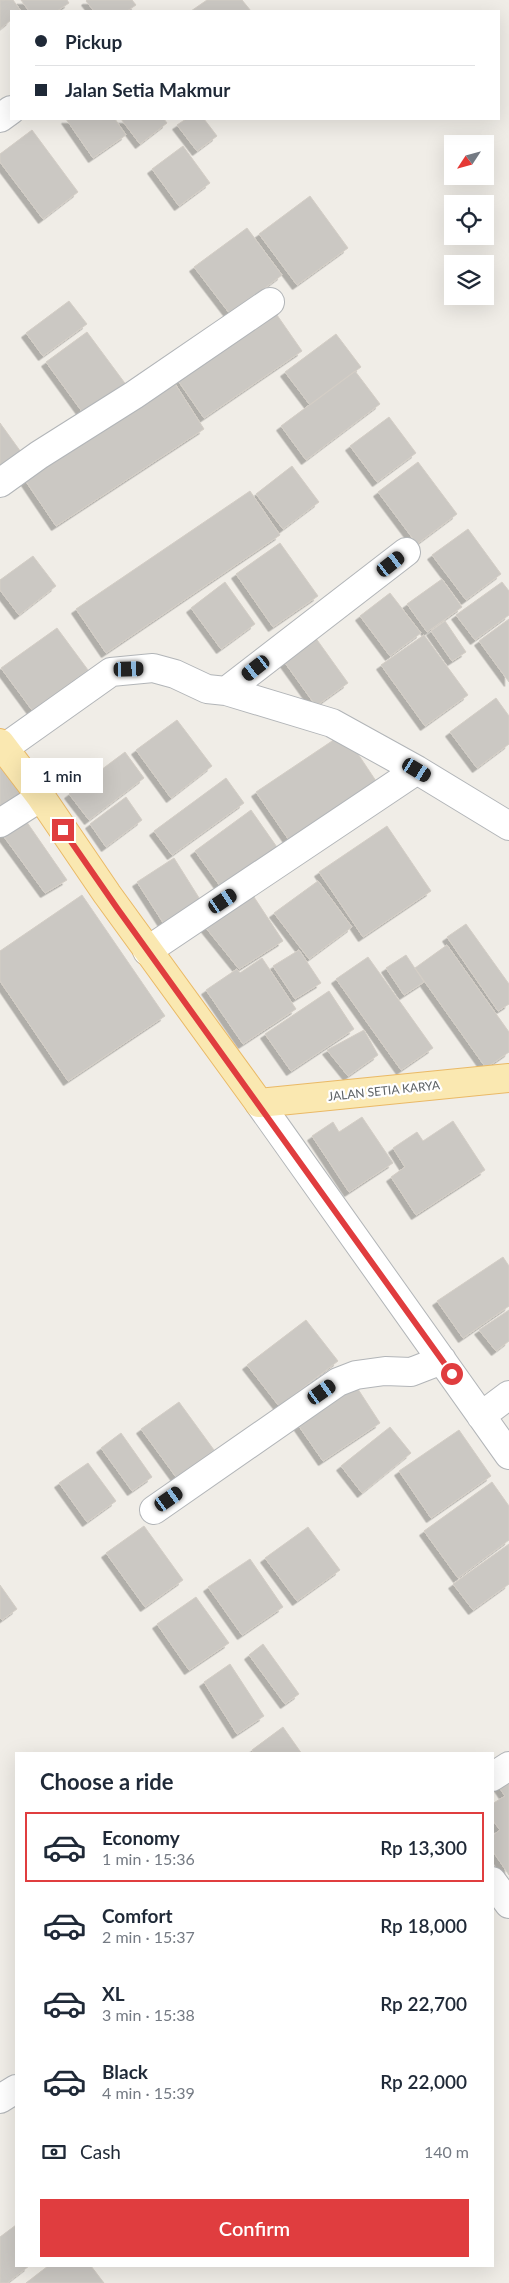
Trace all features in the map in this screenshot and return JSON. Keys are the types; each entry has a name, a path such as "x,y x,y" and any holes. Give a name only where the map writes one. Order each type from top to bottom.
{"main road":[{"path":"2,746 42,797 147,951 258,1103"},
{"name":"JALAN SETIA KARYA","path":"258,1103 509,1078"}],"street":[{"path":"0,483 39,455 134,395 270,302"},
{"path":"226,691 406,552"},
{"path":"2,746 111,672 153,668 175,674 207,689 226,691 332,723 417,770 509,826"},
{"path":"147,951 417,770"},
{"path":"0,823 42,797"},
{"path":"258,1103 509,1454"},
{"path":"154,1510 338,1382 356,1375 385,1371 411,1372 442,1360"},
{"path":"481,1416 509,1396"},
{"path":"494,1776 509,1766"},
{"path":"494,1883 509,1904"},
{"path":"0,2099 15,2090"}],"building":[{"path":"0,0 13,0 20,10 10,10 10,21 0,29"},
{"path":"21,0 67,0 69,3 58,10 28,10"},
{"path":"132,0 136,5 128,10 93,10 86,1"},
{"path":"207,0 242,0 250,10 192,10"},
{"path":"67,120 116,120 126,135 93,158"},
{"path":"122,120 165,120 167,123 140,144"},
{"path":"184,120 205,120 217,136 197,151 177,125"},
{"path":"32,130 78,192 43,219 0,162 0,154"},
{"path":"183,146 210,183 179,206 152,169"},
{"path":"310,196 348,248 297,285 259,234"},
{"path":"247,228 282,275 230,314 194,267"},
{"path":"69,301 87,324 43,356 26,333"},
{"path":"270,305 302,351 204,418 172,372"},
{"path":"87,332 127,386 86,417 46,362"},
{"path":"336,334 361,367 310,405 285,372"},
{"path":"355,371 380,404 306,460 281,426"},
{"path":"172,379 204,429 56,526 23,477"},
{"path":"389,417 416,453 377,482 350,446"},
{"path":"0,423 26,459 0,478"},
{"path":"418,462 457,514 417,544 378,492"},
{"path":"292,466 319,502 283,529 256,494"},
{"path":"250,491 280,535 106,653 76,609"},
{"path":"468,529 501,574 466,600 432,555"},
{"path":"280,543 318,596 273,627 236,574"},
{"path":"33,556 56,586 19,615 0,590 0,580"},
{"path":"442,579 462,607 427,632 407,604"},
{"path":"225,582 255,624 221,649 191,608"},
{"path":"502,582 509,591 509,615 475,640 456,615"},
{"path":"390,593 421,633 390,656 360,616"},
{"path":"509,619 509,682 479,641"},
{"path":"445,621 466,652 452,661 431,631"},
{"path":"57,628 88,670 32,710 1,668"},
{"path":"424,635 468,695 425,726 381,665"},
{"path":"315,637 348,683 316,706 283,660"},
{"path":"496,698 509,716 509,744 477,768 450,732"},
{"path":"177,720 212,766 171,798 136,750"},
{"path":"344,733 378,784 291,843 256,792"},
{"path":"125,752 144,778 89,820 69,794"},
{"path":"0,763 23,798 0,814"},
{"path":"226,778 244,803 172,855 154,831"},
{"path":"126,797 142,820 106,847 90,824"},
{"path":"251,810 279,850 223,890 195,851"},
{"path":"24,818 67,880 45,893 2,834"},
{"path":"387,826 431,891 363,937 319,872"},
{"path":"174,858 201,901 164,924 137,882"},
{"path":"318,881 352,927 309,959 274,913"},
{"path":"250,891 283,941 239,969 202,923"},
{"path":"82,895 165,1016 68,1081 0,981 0,951"},
{"path":"466,924 509,984 509,1004 498,1011 447,937"},
{"path":"447,945 509,1032 509,1052 486,1068 415,968"},
{"path":"299,950 321,983 295,999 273,966"},
{"path":"406,955 424,982 404,995 386,968"},
{"path":"368,957 433,1048 401,1070 336,979"},
{"path":"262,958 296,1009 243,1044 206,990 237,969 240,973"},
{"path":"329,991 354,1029 291,1071 265,1034"},
{"path":"364,1030 378,1055 348,1076 327,1050"},
{"path":"362,1117 393,1163 349,1192 312,1136 333,1122 339,1132"},
{"path":"453,1121 485,1170 416,1215 391,1177 405,1167 393,1148 417,1132 423,1141"},
{"path":"503,1257 509,1266 509,1306 463,1338 437,1301"},
{"path":"509,1310 509,1341 496,1351 479,1330"},
{"path":"306,1320 338,1361 279,1406 247,1365"},
{"path":"354,1383 380,1423 323,1461 296,1422"},
{"path":"179,1402 214,1450 176,1477 141,1429"},
{"path":"390,1427 411,1453 362,1493 341,1466"},
{"path":"459,1430 491,1476 431,1518 399,1471"},
{"path":"121,1433 152,1477 132,1491 101,1448"},
{"path":"88,1463 116,1501 87,1522 59,1483"},
{"path":"492,1482 509,1506 509,1540 458,1578 424,1531"},
{"path":"144,1526 183,1580 145,1607 106,1553"},
{"path":"308,1527 340,1570 297,1601 265,1558"},
{"path":"509,1544 509,1584 473,1610 453,1584"},
{"path":"250,1559 283,1607 242,1635 208,1587"},
{"path":"0,1585 17,1609 2,1620 0,1618"},
{"path":"196,1597 229,1643 189,1670 157,1624"},
{"path":"263,1644 299,1694 285,1704 249,1655"},
{"path":"230,1664 264,1716 237,1734 204,1682"},
{"path":"283,1727 301,1752 253,1752 252,1750"},
{"path":"509,1776 509,1875 494,1853 494,1834 500,1830 494,1822 494,1803 505,1796 497,1784"},
{"path":"15,2226 15,2267 28,2267 7,2283 0,2283 0,2237"},
{"path":"47,2267 92,2267 104,2283 26,2283"}],"route":[{"path":"63,830 106,894 452,1374"}]}
